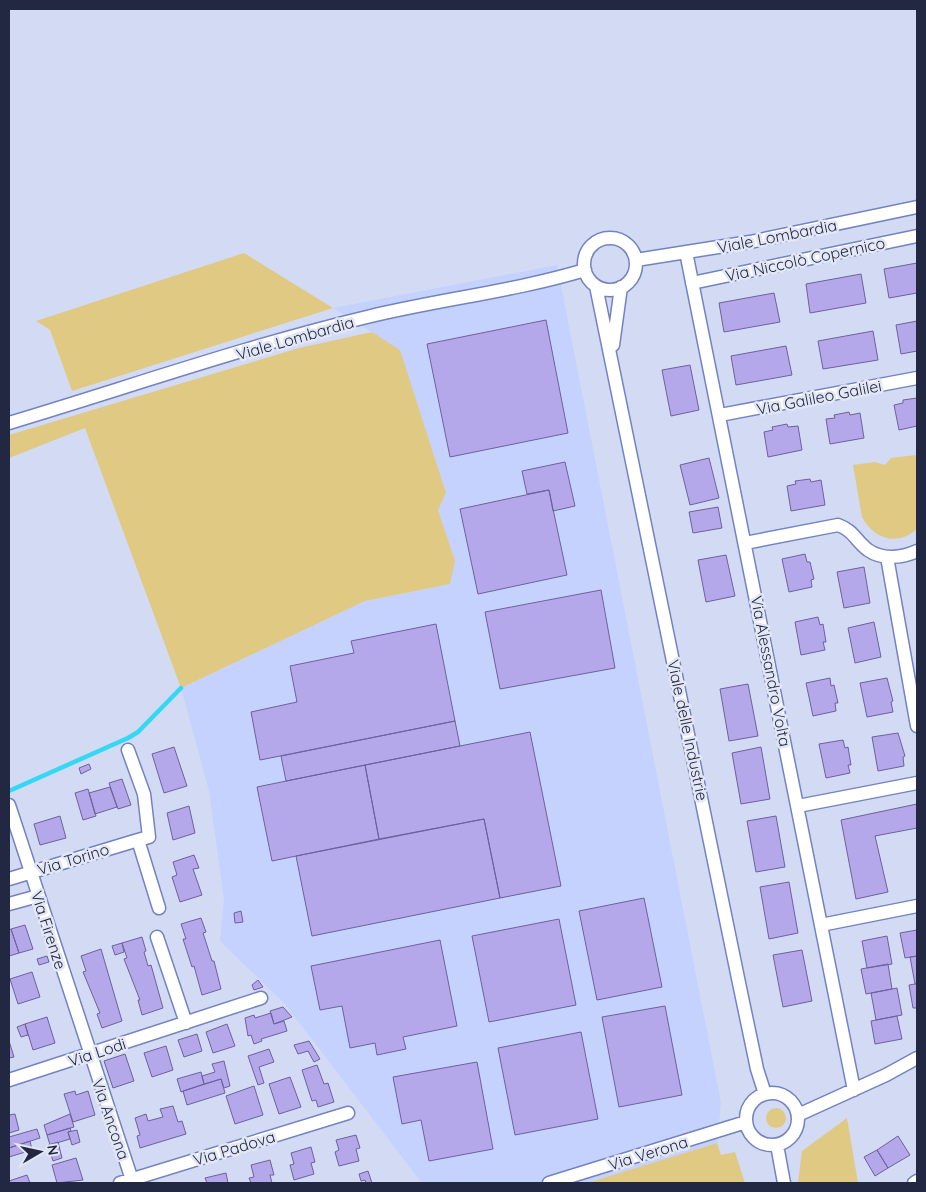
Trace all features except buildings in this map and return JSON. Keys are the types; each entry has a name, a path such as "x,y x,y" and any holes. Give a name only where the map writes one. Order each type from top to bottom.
{"street":[{"name":"Viale Lombardia","path":"636,260 750,242 917,207"},
{"name":"Via Niccolò Copernico","path":"692,283 917,236"},
{"path":"605,238 622,240 628,245 636,260 633,276 621,287 613,290 596,286 585,270 586,254 597,241 605,238"},
{"name":"Via Alessandro Volta","path":"686,252 854,1090"},
{"name":"Viale Lombardia","path":"9,424 330,326 401,310 540,284 585,270"},
{"name":"Viale delle Industrie","path":"596,286 757,1069 765,1094"},
{"name":"Viale delle Industrie","path":"612,365 613,333 621,287"},
{"name":"Via Galileo Galilei","path":"720,415 917,378"},
{"path":"745,543 838,525 851,530 867,550 887,557 917,554"},
{"path":"887,557 917,726"},
{"path":"128,750 144,794 149,837 138,840 159,908"},
{"path":"798,806 917,783"},
{"name":"Via Firenze","path":"9,805 89,1055"},
{"name":"Via Torino","path":"9,879 138,840"},
{"name":"Via Torino","path":"9,904 38,896"},
{"path":"821,925 917,906"},
{"path":"157,937 186,1023"},
{"name":"Via Lodi","path":"9,1080 262,998"},
{"name":"Via Ancona","path":"89,1055 128,1182"},
{"path":"798,1115 854,1090 917,1058"},
{"path":"774,1093 790,1100 798,1115 795,1131 790,1137 776,1145 760,1142 749,1130 746,1122 748,1108 753,1101 765,1094 774,1093"},
{"name":"Via Padova","path":"128,1182 348,1113"},
{"name":"Via Verona","path":"549,1183 746,1122"},
{"path":"776,1145 784,1183"}],"shaded area":[{"path":"244,253 333,308 72,391 50,330 36,321"},
{"path":"557,265 721,1103 717,1143 587,1183 422,1183 284,1003 220,941 224,900 209,791 181,688 365,601 450,584 455,561 438,510 400,350 333,308"},
{"path":"372,332 400,350 446,493 438,510 455,561 450,584 365,601 181,688 85,428 9,458 9,435 299,348"},
{"path":"916,455 917,529 902,538 887,538 873,531 862,517 853,465 875,462 885,465 891,458"},
{"path":"776,1108 783,1111 786,1118 783,1125 776,1128 769,1125 766,1118 769,1111"},
{"path":"847,1118 858,1183 798,1183 802,1151"},
{"path":"717,1143 721,1155 735,1152 745,1183 587,1183"}],"waterway":[{"path":"9,791 128,738 138,732 181,688"}]}
